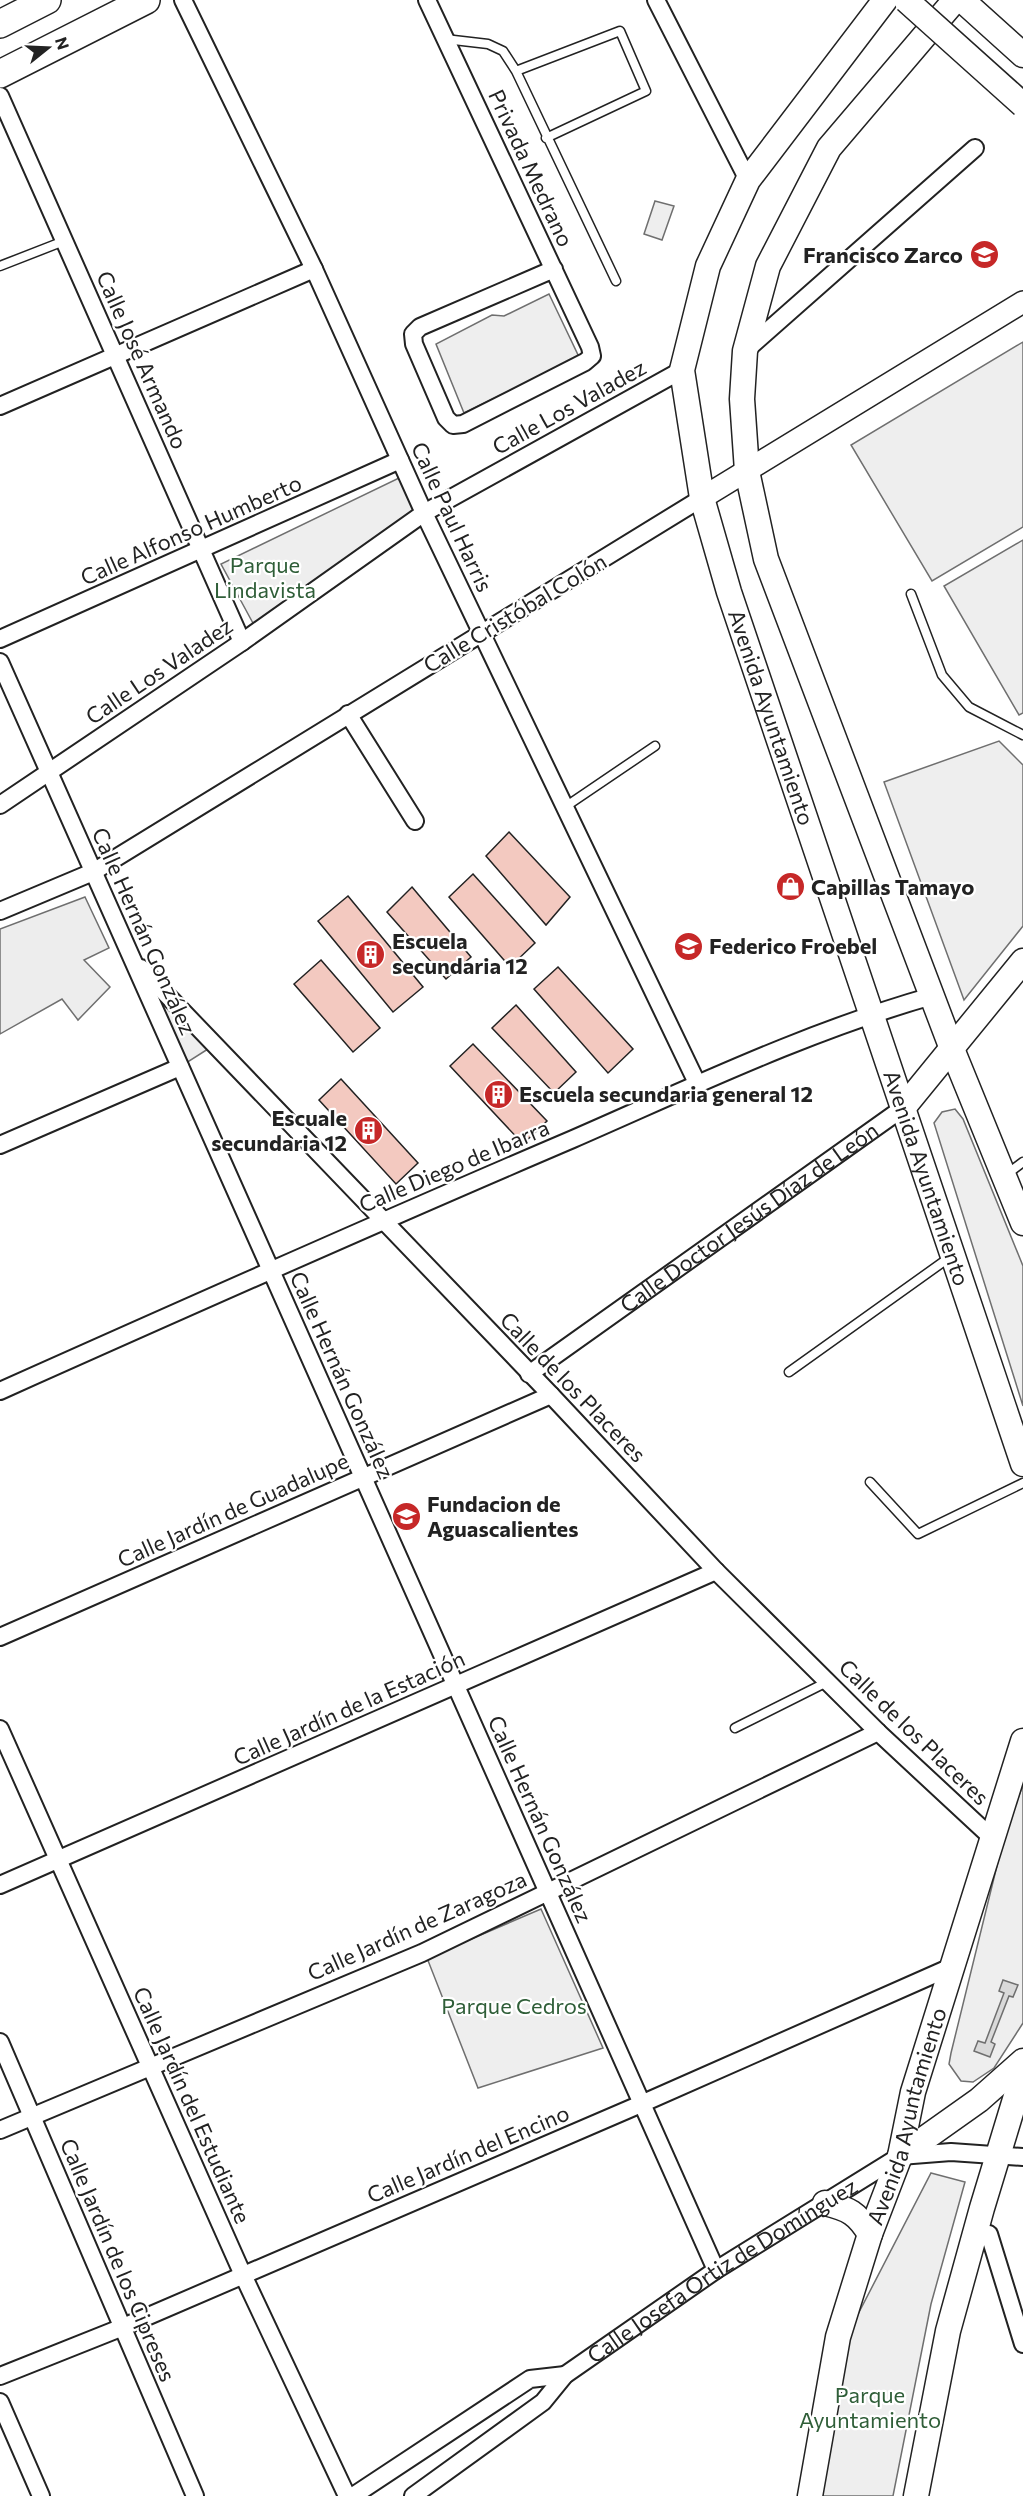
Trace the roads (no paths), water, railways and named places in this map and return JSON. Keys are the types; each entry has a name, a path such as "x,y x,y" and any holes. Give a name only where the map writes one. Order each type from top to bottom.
{"main road":[{"path":"0,24 47,0"},
{"path":"0,74 146,0"},
{"name":"Avenida Ayuntamiento","path":"885,0 748,180 708,266 682,370 702,498 732,603 873,1013 1023,1464"},
{"path":"906,0 1023,105"},
{"path":"955,0 829,148 768,267 745,351 742,399 747,471 766,559 952,1049 1023,1223"},
{"path":"962,0 1023,55"},
{"name":"Calle Doctor Jesús Díaz de León","path":"903,1108 1023,961"},
{"name":"Avenida Ayuntamiento","path":"810,2496 838,2337 870,2234 900,2156 913,2092 991,1837 1023,1741"},
{"name":"Calle Josefa Ortiz de Domínguez","path":"900,2156 979,2100 1023,2061"},
{"path":"916,2496 948,2331 1023,2073"},
{"path":"825,2203 845,2208 860,2218 870,2234"}],"street":[{"name":"Calle Paul Harris","path":"183,0 314,269 424,513 698,1085"},
{"name":"Privada Medrano","path":"427,0 554,268 592,356 585,362 463,424 453,425 446,418 414,344 413,334 420,327 554,268"},
{"path":"656,0 748,180"},
{"name":"Calle José Armando","path":"0,96 242,642"},
{"path":"745,351 975,148"},
{"path":"0,406 314,269"},
{"name":"Calle Cristóbal Colón","path":"0,910 93,872 1023,302"},
{"name":"Calle Los Valadez","path":"0,806 242,642 424,513 682,370"},
{"name":"Calle Alfonso Humberto","path":"0,639 400,460"},
{"name":"Calle Hernán González","path":"0,662 716,2270"},
{"path":"348,714 415,821"},
{"name":"Calle de los Placeres","path":"132,959 551,1395 716,1571 878,1732 991,1837"},
{"name":"Calle Diego de Ibarra","path":"0,1391 271,1270 698,1085 873,1013 932,996"},
{"path":"0,1144 180,1067"},
{"name":"Calle Doctor Jesús Díaz de León","path":"529,1374 903,1108"},
{"name":"Calle Jardín de Guadalupe","path":"0,1637 551,1395"},
{"name":"Calle Jardín de la Estación","path":"0,1885 716,1571"},
{"name":"Calle Jardín del Estudiante","path":"0,1729 243,2275 348,2496"},
{"name":"Calle Jardín de Zaragoza","path":"0,2130 422,1953 878,1732"},
{"name":"Calle Jardín del Encino","path":"0,2376 123,2327 641,2104 951,1967"},
{"name":"Calle Jardín de los Cipreses","path":"0,2042 195,2496"},
{"path":"900,2156 951,2152 1023,2157"},
{"name":"Calle Josefa Ortiz de Domínguez","path":"413,2496 543,2402 565,2375 716,2270 900,2156"},
{"path":"989,2234 1023,2344"},
{"name":"Calle Josefa Ortiz de Domínguez","path":"353,2496 530,2379 565,2375"},
{"path":"0,2402 41,2496"}],"lane":[{"path":"516,71 620,31 646,91 546,138"},
{"path":"445,39 488,44 503,51 516,71 616,281"},
{"path":"0,266 64,241"},
{"path":"911,594 942,675 969,707 1023,735"},
{"path":"566,807 655,746"},
{"path":"1004,1176 1023,1162"},
{"path":"789,1372 953,1255"},
{"path":"870,1482 918,1534 1023,1483"},
{"path":"735,1728 827,1682"}],"place":[{"name":"Francisco Zarco","path":"984,255"},
{"name":"Capillas Tamayo","path":"790,887"},
{"name":"Federico Froebel","path":"688,946"},
{"name":"Escuela secundaria 12","path":"371,954"},
{"name":"Escuela secundaria general 12","path":"498,1094"},
{"name":"Escuale secundaria 12","path":"368,1131"},
{"name":"Fundacion de Aguascalientes","path":"406,1517"}],"park label":[{"name":"Parque Lindavista","path":"265,578"},
{"name":"Parque Cedros","path":"514,2006"},
{"name":"Parque Ayuntamiento","path":"870,2408"}]}
